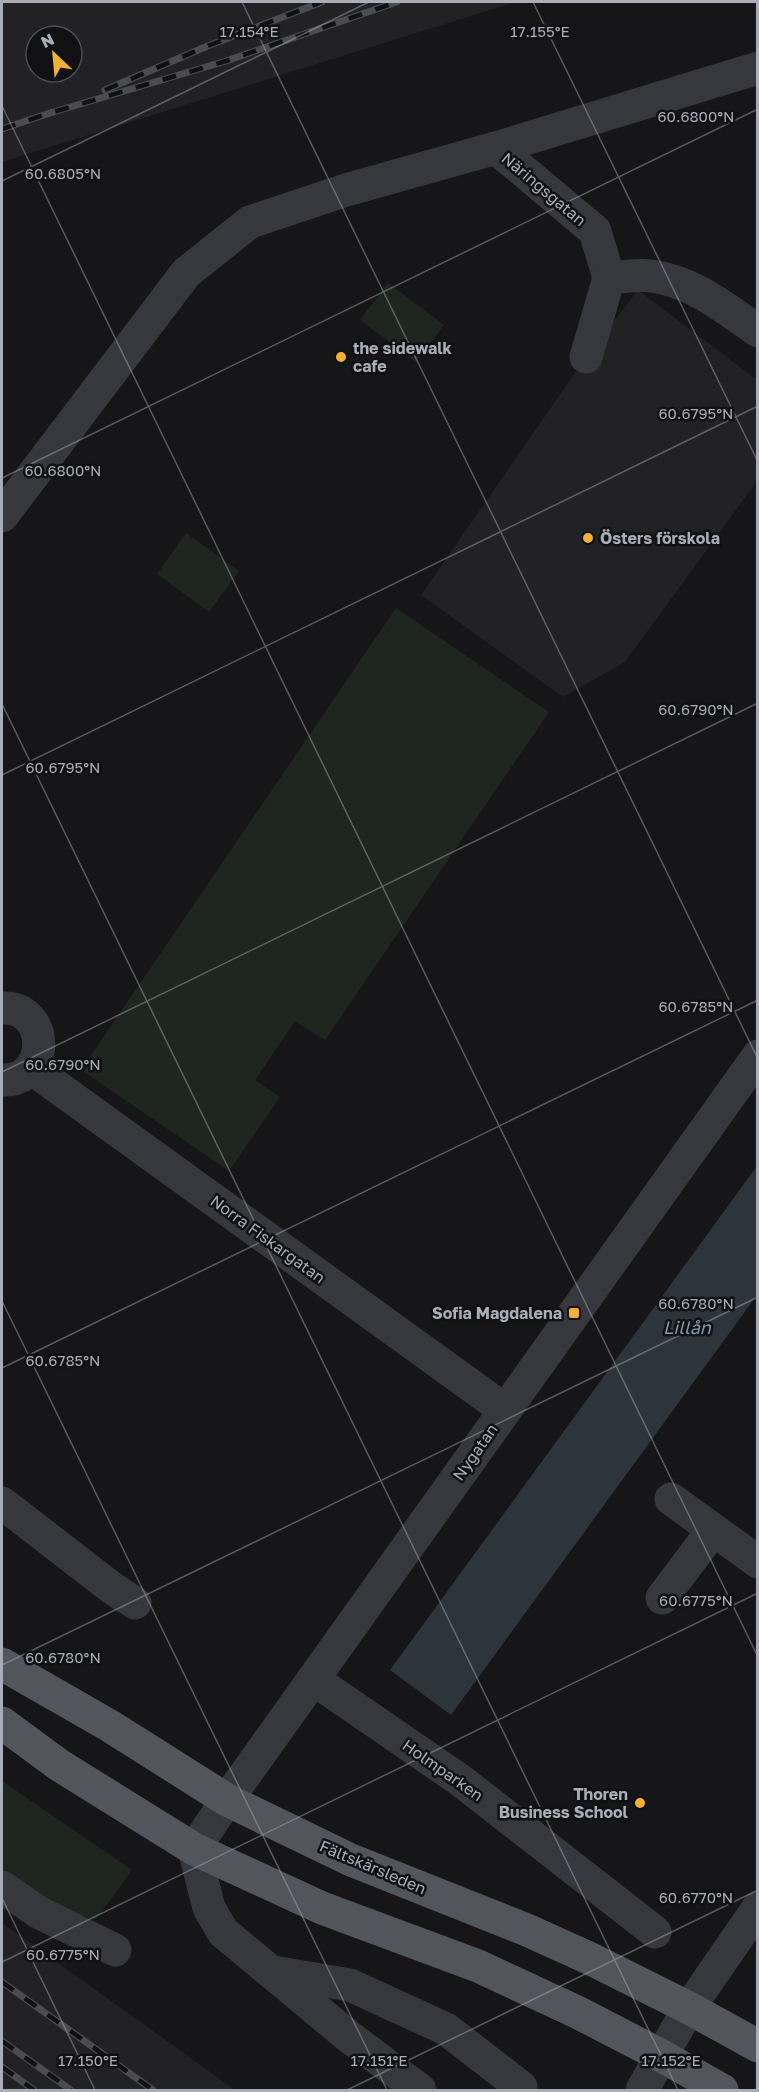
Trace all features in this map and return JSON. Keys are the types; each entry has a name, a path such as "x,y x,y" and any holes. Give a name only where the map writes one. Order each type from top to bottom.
{"main road":[{"path":"2,1639 110,1726"},
{"name":"Fältskärsleden","path":"2,1664 110,1726 227,1800 351,1860 527,1930 591,1959 689,2008 758,2046"},
{"path":"2,1723 58,1765"},
{"path":"2,1735 58,1765 194,1849 322,1908 478,1966 577,2012 662,2056 722,2091"}],"street":[{"path":"2,516 186,273 250,222 346,190 496,148 758,68"},
{"name":"Näringsgatan","path":"496,148 595,231 609,278"},
{"path":"586,357 609,278 650,276 680,282 717,303 758,332"},
{"path":"2,1008 18,1010 29,1018 37,1029 40,1042 38,1056 31,1068 21,1076 8,1081 2,1080"},
{"name":"Nygatan","path":"194,1849 758,1056"},
{"name":"Norra Fiskargatan","path":"31,1068 505,1410"},
{"path":"671,1499 758,1562"},
{"path":"2,1503 112,1588 135,1603"},
{"path":"662,1598 713,1530"},
{"name":"Holmparken","path":"313,1679 460,1780 655,1932"},
{"path":"194,1849 209,1908 223,1932 348,2036 420,2091"},
{"path":"2,1887 38,1912 114,1950"},
{"path":"642,2091 689,2008 758,1908"},
{"path":"273,1972 350,1984 446,2029 522,2089"}],"shaded area":[{"path":"2,2 516,2 2,162"},
{"path":"388,283 444,325 416,362 360,320"},
{"name":"Östers förskola","path":"638,290 757,380 757,481 625,662 563,697 421,595 586,357"},
{"path":"186,533 239,571 209,612 157,574"},
{"path":"396,608 549,712 325,1040 295,1021 255,1080 280,1097 229,1171 81,1070"},
{"path":"2,1781 132,1870 95,1919 43,1905 2,1876"},
{"path":"2,1923 153,2031 235,2090 2,2090"}],"water":[{"name":"Lillån","path":"757,1166 757,1295 451,1715 390,1670"}],"railway":[{"path":"105,90 210,45 322,2"},
{"path":"2,129 226,61 397,2"},
{"path":"2,1982 153,2090"},
{"path":"2,2041 71,2090"},
{"path":"2,2067 34,2090"}],"place":[{"name":"the sidewalk cafe","path":"341,357"},
{"name":"Östers förskola","path":"588,538"},
{"name":"Sofia Magdalena","path":"574,1313"},
{"name":"Thoren Business School","path":"640,1803"}]}
